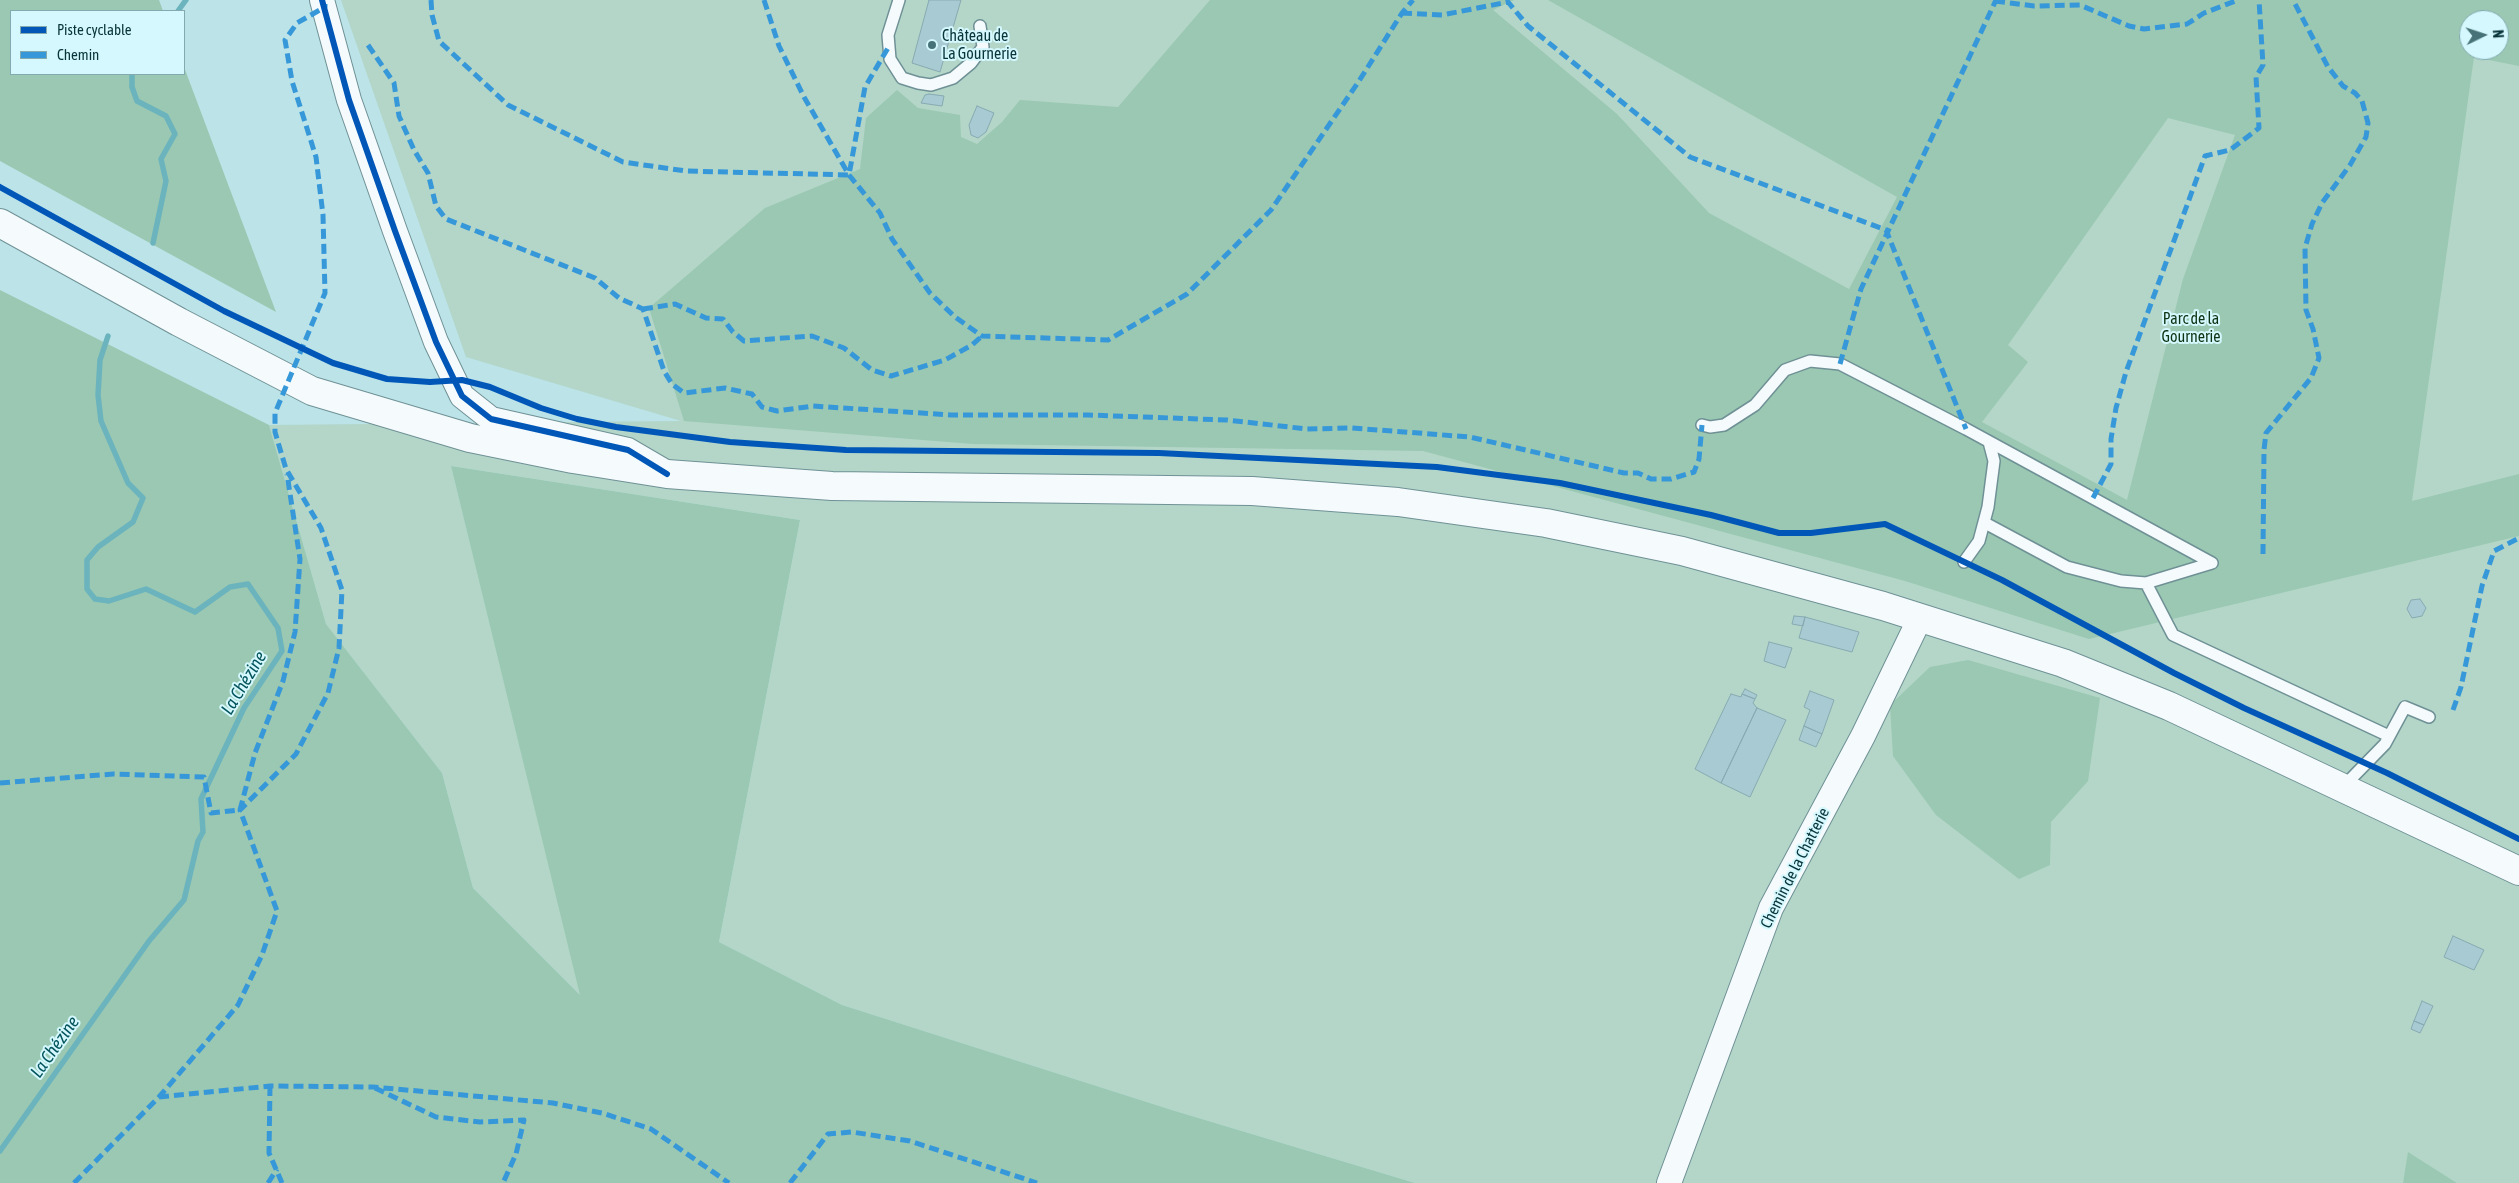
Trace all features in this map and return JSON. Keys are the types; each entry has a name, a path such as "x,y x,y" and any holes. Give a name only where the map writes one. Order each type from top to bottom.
{"main road":[{"path":"0,223 179,322 312,391 470,438 573,459 668,474 832,486 1252,492 1398,502 1546,523 1682,551 1920,618 2064,663 2169,706 2519,871"}],"street":[{"path":"322,0 349,100 436,342 462,396 492,419 628,450 668,474"},
{"name":"Chemin de la Chatterie","path":"1669,1183 1771,908 1863,736 1920,618"}],"lane":[{"path":"899,0 888,35 890,59 902,78 931,85 954,78 970,63 983,46 980,26"},
{"path":"1702,425 1710,427 1724,425 1755,406 1785,370 1810,361 1840,364 1966,429 2212,563 2146,583 2122,581 2067,567 1985,523"},
{"path":"1964,562 1979,541 1985,523 1994,461 1989,442"},
{"path":"2146,583 2172,635 2389,736"},
{"path":"2342,788 2389,736 2405,707 2429,717"}],"green space":[{"path":"0,0 159,0 163,10 10,10 10,75 185,75 185,70 276,312 0,161"},
{"path":"341,0 2519,0 2519,1183 2457,1183 2409,1153 2403,1183 1415,1183 1175,1111 842,1005 719,942 800,520 451,466 581,996 473,888 442,773 326,624 269,425 681,421 466,357"},
{"name":"Parc de la Gournerie","path":"1210,0 1514,0 1493,10 1617,114 1709,213 1849,289 1897,197 1548,0 2519,0 2519,66 2489,60 2509,60 2509,10 2459,10 2459,60 2474,60 2412,501 2519,474 2519,536 2089,639 1905,581 1423,451 973,444 684,421 649,308 765,208 860,169 866,118 897,90 918,108 960,115 961,137 977,144 1002,122 1020,100 1118,107","holes":["2168,118 2235,135 2183,279 2127,500 1982,422 2028,362 2008,345"]},
{"path":"0,290 269,425 326,624 442,773 473,888 580,995 451,466 800,520 719,942 842,1005 1175,1111 1415,1183 0,1183"},
{"path":"1968,660 2100,698 2088,781 2051,822 2050,865 2019,879 1936,815 1893,756 1890,705 1930,667"},
{"path":"2408,1152 2457,1183 2403,1183"}],"building":[{"name":"Château de La Gournerie","path":"929,0 961,0 940,72 912,63"},
{"path":"925,95 944,96 942,106 921,103"},
{"path":"977,106 994,113 986,132 978,138 971,135 969,125"},
{"path":"2420,599 2426,608 2422,616 2412,618 2407,609 2411,600"},
{"path":"1794,616 1805,617 1803,626 1792,624"},
{"path":"1805,617 1859,632 1852,652 1799,638"},
{"path":"1769,642 1792,648 1785,668 1764,661"},
{"path":"1745,689 1757,695 1755,699 1742,694"},
{"path":"1810,691 1834,700 1822,734 1804,726 1810,710 1804,707"},
{"path":"1731,694 1741,697 1742,694 1755,699 1753,703 1757,708 1721,783 1695,769"},
{"path":"1757,708 1786,720 1750,797 1721,783"},
{"path":"1804,726 1822,734 1816,747 1799,740"},
{"path":"2453,936 2484,950 2474,970 2444,957"},
{"path":"2422,1001 2433,1006 2424,1025 2414,1021"},
{"path":"2414,1021 2424,1025 2420,1033 2411,1029"}],"waterway":[{"name":"La Chézine","path":"179,10 186,0"},
{"name":"La Chézine","path":"132,75 132,87 137,101 166,116 175,134 161,159 166,181 153,243"},
{"name":"La Chézine","path":"0,1151 149,941 184,900 198,841 203,832 201,799 244,708 282,651 278,628 248,584 230,587 195,612 146,589 109,601 95,599 87,589 87,560 98,547 133,522 143,498 128,483 101,421 98,395 100,360 108,336"}],"marked path":[{"path":"431,0 432,15 439,41 508,105 623,162 686,171 849,175 865,87 888,48"},
{"path":"764,0 779,46 804,97 849,175 880,213 892,239 930,293 955,317 982,336 1108,340 1187,294 1271,210 1359,81 1402,13 1413,0"},
{"path":"1840,364 1861,289 1996,0"},
{"path":"1995,1 2034,6 2080,5 2129,26 2144,29 2187,24 2204,13 2238,0"},
{"path":"2093,498 2111,464 2111,439 2116,408 2126,372 2205,156 2230,150 2259,128 2256,77 2263,65 2259,0"},
{"path":"2263,554 2264,450 2266,433 2311,378 2319,358 2313,329 2306,310 2305,248 2312,224 2322,203 2350,165 2366,137 2368,123 2362,101 2355,93 2343,86 2328,67 2293,0"},
{"path":"1402,13 1442,15 1508,2 1528,26 1690,157 1886,230 1966,429"},
{"path":"74,1183 159,1097 238,1005 262,955 277,911 240,810 296,754 328,693 339,648 342,590 321,528 286,469 275,432 275,413 325,293 323,215 316,157 292,81 285,40 297,23 325,7 325,4"},
{"path":"368,45 394,83 399,116 414,150 428,173 436,206 446,219 595,278 619,298 643,309 664,371 672,384 684,393 725,388 752,394 762,407 777,411 813,406 951,415 1088,415 1227,420 1307,429 1352,428 1470,437 1624,473 1638,473 1651,479 1671,479 1694,472 1699,459 1702,425"},
{"path":"643,309 675,304 706,318 723,319 733,332 744,341 812,336 844,348 872,370 891,376 945,360 972,345 982,336"},
{"path":"0,783 113,774 204,777 211,813 240,810 255,753 283,681 295,632 300,559 287,474"},
{"path":"2453,710 2461,687 2482,586 2494,551 2519,538"},
{"path":"270,1086 269,1153 282,1183"},
{"path":"159,1097 270,1086 373,1087 553,1103 602,1113 651,1129 729,1183"},
{"path":"375,1088 436,1117 480,1122 524,1120 516,1154 503,1183"},
{"path":"790,1183 828,1134 852,1132 910,1141 1037,1183"},
{"path":"268,1183 277,1169"}],"cycle path":[{"path":"322,0 349,100 395,231 436,342 462,396 491,419 628,450 667,474"},
{"path":"0,187 224,311 333,363 387,379 430,382 462,380 490,387 541,408 577,419 616,427 730,442 846,450 1159,453 1437,467 1560,483 1711,515 1779,533 1811,533 1885,524 2002,580 2174,673 2244,708 2387,773 2519,839"}],"place":[{"name":"Château de La Gournerie","path":"932,45"}]}
